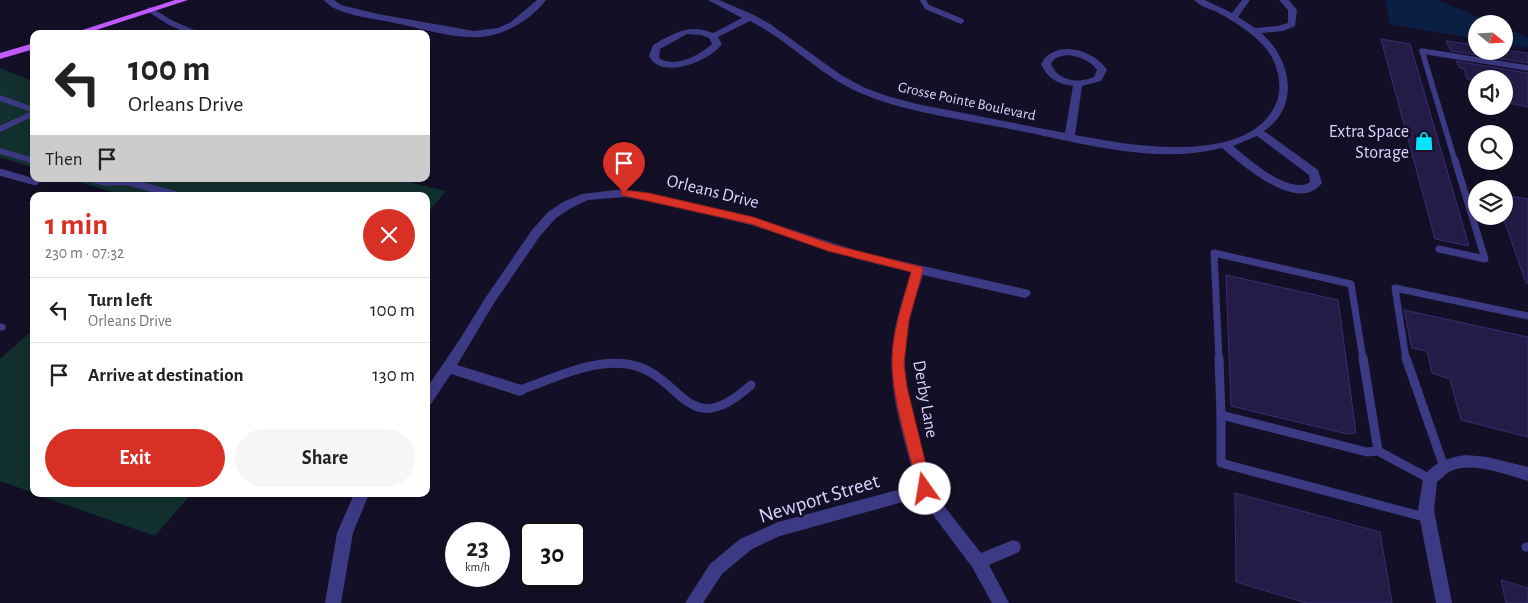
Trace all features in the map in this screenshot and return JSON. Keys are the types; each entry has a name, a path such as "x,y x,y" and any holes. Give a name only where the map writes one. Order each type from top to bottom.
{"main road":[{"path":"87,30 184,0"},
{"path":"0,56 30,47"}],"street":[{"path":"328,0 338,7 351,11 468,34 501,30 518,22 542,0"},
{"name":"Grosse Pointe Boulevard","path":"712,0 767,26 838,77 860,89 883,98 916,107 1069,137 1149,150 1176,151 1225,145 1258,132"},
{"path":"1198,0 1233,18 1270,49 1283,74 1284,101 1273,119 1258,132 1314,173 1316,183 1313,187 1299,190 1281,186 1225,145"},
{"path":"1233,18 1246,0"},
{"path":"1252,32 1265,28 1282,29 1292,24 1294,11 1292,6 1283,0"},
{"path":"713,36 717,44 711,51 678,66 664,65 655,59 656,47 684,32 703,32 713,36 751,17"},
{"path":"1060,53 1077,53 1099,64 1102,70 1098,79 1092,83 1078,84 1066,82 1051,74 1046,64 1048,59 1060,53"},
{"path":"1069,137 1078,84"},
{"name":"Orleans Drive","path":"430,394 490,300 536,233 552,215 567,204 586,197 624,193 649,197 753,220 832,248 1025,294"},
{"name":"Derby Lane","path":"918,270 904,320 898,364 901,387 925,489 932,502 978,562 1001,603"},
{"path":"448,368 520,390"},
{"path":"1444,603 1426,510 1438,472 1463,461 1528,474"},
{"name":"Newport Street","path":"693,603 716,569 746,544 778,529 925,489"},
{"path":"333,603 342,543 351,512 360,497"},
{"path":"978,562 1013,547"}],"lane":[{"path":"923,0 927,7 962,21"},
{"path":"150,10 171,23 188,30"},
{"path":"1439,249 1485,258 1422,51 1528,68"},
{"path":"0,98 30,109"},
{"path":"0,129 30,113"},
{"path":"0,151 30,161"},
{"path":"0,172 30,181"},
{"path":"102,182 129,182 165,192"},
{"path":"1378,451 1351,284 1214,253 1221,415 1221,463 1428,518"},
{"path":"1438,472 1407,366 1395,288 1528,316"},
{"path":"520,390 600,365 623,363 640,367 692,405 713,410 730,404 752,385"},
{"path":"1221,415 1367,452 1378,451 1438,472"}],"green space":[{"path":"0,68 30,80 30,167 0,157"},
{"path":"79,182 408,182 446,191 430,210 430,192 113,192"},
{"path":"30,333 30,492 0,481 0,359"},
{"path":"44,497 188,497 155,536"}],"water":[{"path":"1385,0 1437,0 1474,15 1468,15 1468,38 1390,24"},
{"path":"1513,31 1528,37 1528,48 1513,46"}],"building":[{"name":"Extra Space Storage","path":"1381,39 1410,44 1469,246 1435,239"},
{"path":"1446,41 1468,44 1468,54 1451,51"},
{"path":"1513,51 1528,53 1528,63 1509,60 1513,60"},
{"path":"1456,61 1510,70 1468,70 1467,79 1464,69 1460,68"},
{"path":"1513,70 1528,73 1528,107 1513,104"},
{"path":"1513,196 1528,199 1528,283 1526,283 1506,225 1513,225"},
{"path":"1226,275 1338,300 1356,433 1347,434 1231,406"},
{"path":"1404,310 1528,337 1528,437 1461,420 1450,379 1432,373 1427,351 1412,348"},
{"path":"1235,493 1380,532 1392,603 1307,603 1236,582"},
{"path":"1501,580 1528,588 1528,603 1506,603"}],"place":[{"name":"Extra Space Storage","path":"1424,141"}],"route":[{"path":"624,193 753,220 832,248 918,270 904,320 899,345 898,364 901,387 925,489"}]}
